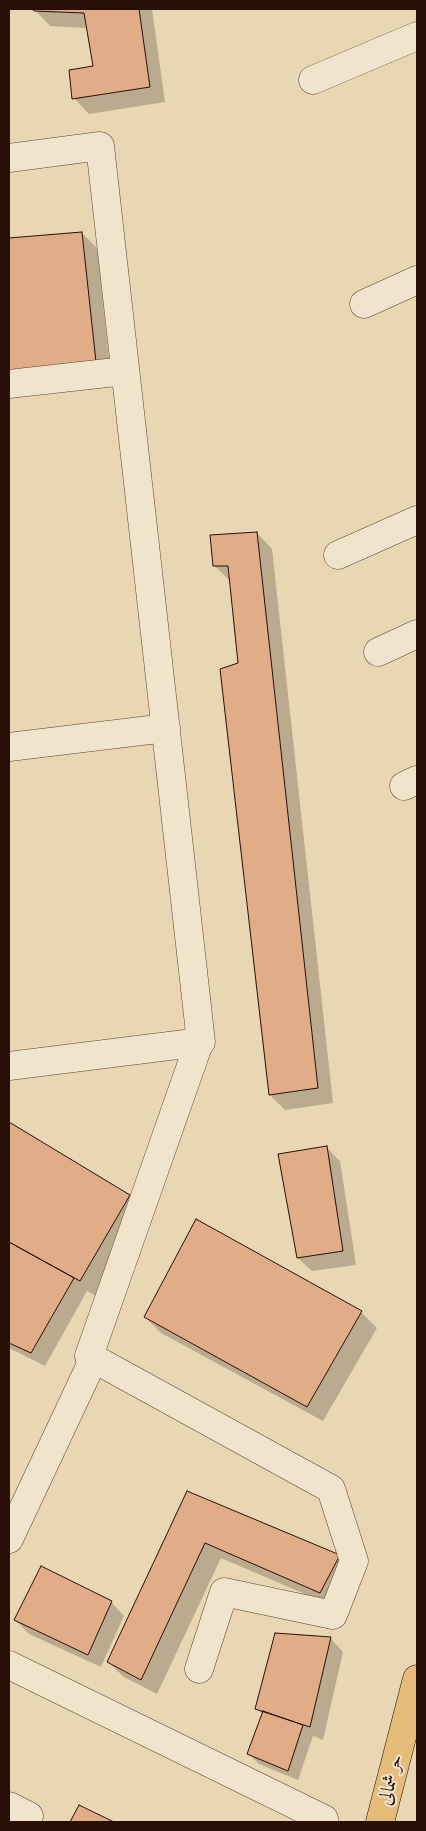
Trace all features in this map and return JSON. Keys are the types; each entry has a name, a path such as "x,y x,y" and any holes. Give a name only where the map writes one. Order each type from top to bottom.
{"main road":[{"name":"حر شمالی","path":"380,1822 417,1679"}],"street":[{"path":"313,80 417,36"},
{"path":"9,158 100,146 166,728 199,1043 89,1356 331,1488 354,1561 333,1615 224,1592 199,1669"},
{"path":"364,304 417,280"},
{"path":"9,384 126,371"},
{"path":"338,555 417,520"},
{"path":"378,652 417,634"},
{"path":"9,747 166,728"},
{"path":"9,1066 199,1043"},
{"path":"9,1539 94,1358"},
{"path":"9,1665 324,1819"},
{"path":"9,1806 28,1816 28,1822"}],"building":[{"path":"33,9 139,9 150,87 72,99 69,70 93,66 84,13 34,11"},
{"path":"82,232 96,362 9,371 9,238"},
{"path":"257,532 318,1088 269,1095 220,669 238,663 228,566 213,566 210,535"},
{"path":"9,1122 130,1195 80,1281 9,1242"},
{"path":"327,1146 343,1251 297,1258 278,1154"},
{"path":"196,1219 362,1311 307,1407 144,1317"},
{"path":"9,1242 74,1278 31,1353 9,1343"},
{"path":"187,1491 340,1555 320,1593 205,1543 141,1680 107,1662"},
{"path":"41,1566 112,1601 88,1655 14,1620"},
{"path":"275,1633 331,1637 310,1727 255,1709"},
{"path":"263,1711 303,1725 288,1771 247,1754"},
{"path":"79,1805 114,1822 70,1822"}]}
